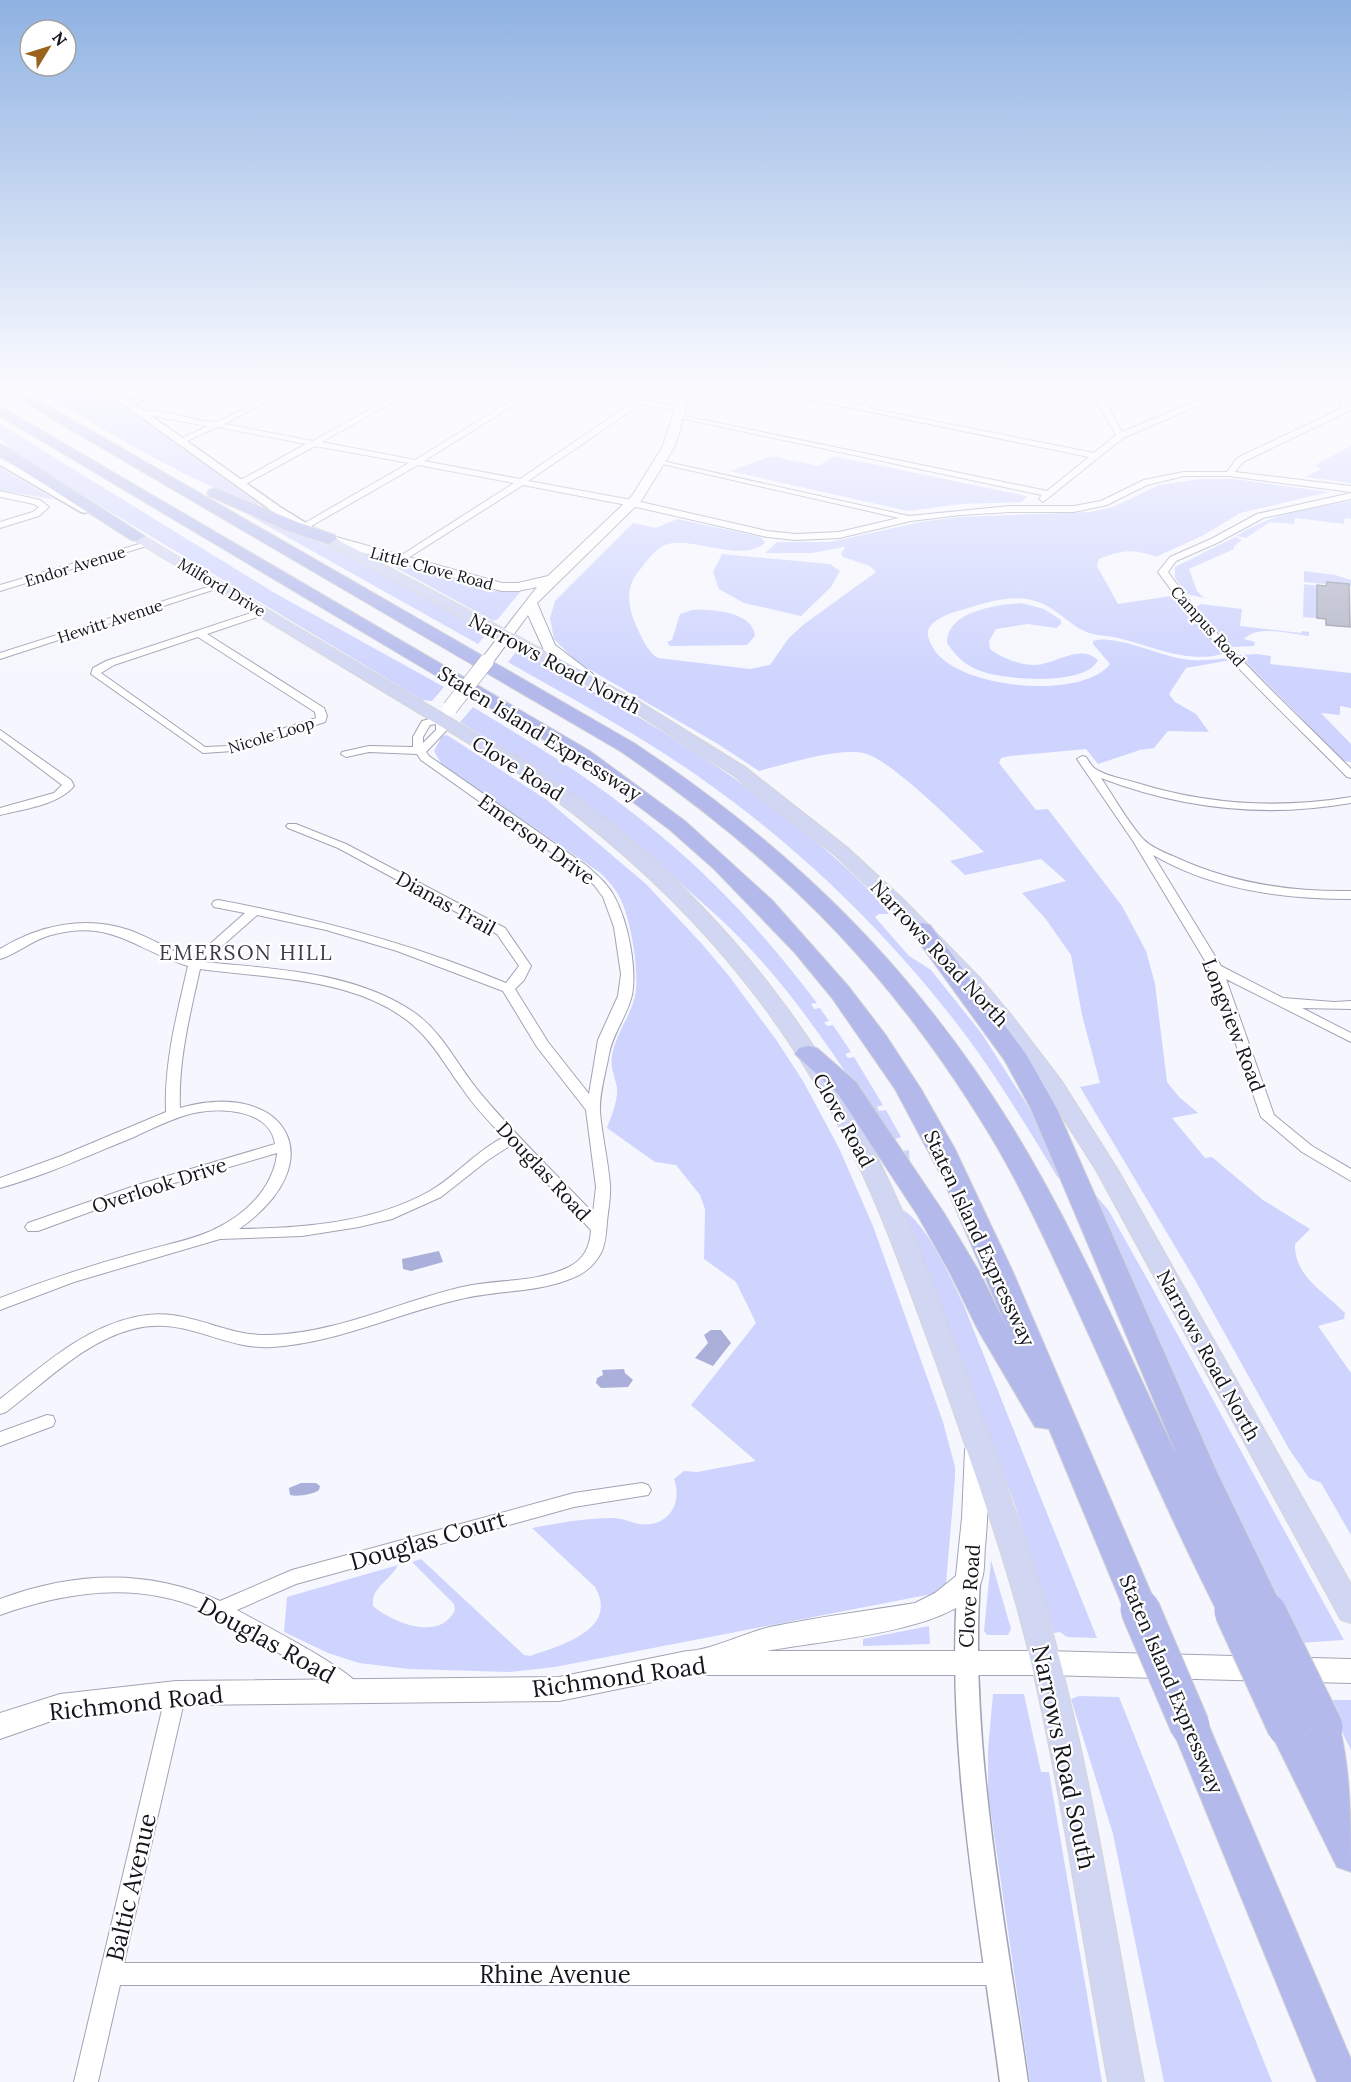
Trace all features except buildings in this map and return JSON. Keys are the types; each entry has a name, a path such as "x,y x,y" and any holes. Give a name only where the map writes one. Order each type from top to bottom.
{"highway":[{"path":"58,486 143,540"},
{"name":"Staten Island Expressway","path":"129,486 575,750 659,809 748,887 796,937 844,995 893,1065 926,1118 984,1236 1338,2082"},
{"name":"Staten Island Expressway","path":"178,486 635,752 702,798 747,834 836,916 922,1015 975,1089 1011,1147 1250,1612"},
{"path":"204,486 278,520 329,539"},
{"path":"922,930 1017,1060 1044,1109 1200,1470 1250,1612 1305,1727 1345,1841"},
{"path":"807,1054 847,1088 930,1213 966,1273 993,1330 1095,1501"}],"main road":[{"path":"446,714 530,603 632,503 643,486"},
{"name":"Little Clove Road","path":"329,539 502,587 518,587 552,579"},
{"name":"Narrows Road North","path":"329,539 503,640 618,696 709,751 783,804 849,858 973,982 1053,1085 1090,1142 1351,1611"},
{"name":"Milford Drive","path":"143,540 263,612 446,714"},
{"path":"530,603 544,639 552,651 618,696"},
{"name":"Clove Road","path":"446,714 550,786 645,863 694,910 734,955 807,1054 849,1125 886,1202 977,1438 975,1518 969,1581"},
{"name":"Narrows Road South","path":"977,1438 1021,1573 1045,1663 1071,1783 1126,2082"},
{"path":"687,1663 770,1639 916,1614 945,1601 969,1581"},
{"name":"Richmond Road","path":"0,1726 60,1706 176,1693 559,1689 687,1663 1045,1663 1351,1671"}],"street":[{"name":"Milford Drive","path":"43,486 110,525 143,540"},
{"name":"Little Clove Road","path":"244,486 276,509 329,539"},
{"path":"306,526 375,486"},
{"path":"400,560 515,486"},
{"path":"543,486 632,503 767,534 796,537 839,535 911,518 988,509 1074,509 1092,506 1137,486"},
{"path":"767,486 911,518"},
{"path":"1012,486 1048,494"},
{"path":"1033,509 1057,486"},
{"path":"1328,486 1351,489"},
{"path":"0,494 43,504 44,510 0,525"},
{"name":"Campus Road","path":"1351,496 1260,516 1214,541 1173,559 1163,572 1169,583 1191,609 1351,775"},
{"name":"Endor Avenue","path":"0,588 143,540"},
{"name":"Hewitt Avenue","path":"0,656 220,586"},
{"name":"Nicole Loop","path":"199,633 320,710 321,720 229,749 203,750 96,674 97,670 110,663 199,633 263,612"},
{"path":"421,751 416,743 426,723 446,714"},
{"path":"346,754 369,749 421,751 441,731 446,714"},
{"path":"0,733 67,782 68,786 58,795 0,812"},
{"name":"Emerson Drive","path":"421,751 425,758 439,770 571,859 598,882 609,897 620,927 627,974 625,996 605,1040 593,1109 603,1187 599,1229"},
{"name":"Longview Road","path":"1351,801 1311,806 1222,804 1163,794 1086,764 1138,842 1216,969 1268,1117 1307,1149 1351,1176"},
{"name":"Dianas Trail","path":"292,826 342,846 501,932 525,966 519,977 508,988"},
{"path":"1138,842 1192,870 1244,885 1300,895 1351,896"},
{"path":"219,904 255,910 427,955 508,988 542,1044 593,1109"},
{"path":"173,1114 172,1087 182,1022 195,964 255,910"},
{"name":"Douglas Road","path":"0,955 29,938 48,932 95,927 124,933 195,964 314,977 390,1005 410,1016 428,1031 457,1074 599,1229 598,1243 593,1256 574,1271 530,1284 442,1297 340,1328 291,1339 270,1341 237,1339 190,1323 164,1319 109,1330 71,1351 0,1408"},
{"path":"1216,969 1351,1038"},
{"path":"1280,1002 1351,1005"},
{"path":"0,1183 42,1170 173,1114 210,1107 245,1109 260,1114 273,1123 281,1134 284,1146 281,1175 271,1192 241,1221 219,1234 68,1278 0,1304"},
{"path":"219,1234 284,1232 390,1214 436,1193 489,1150 514,1138"},
{"name":"Overlook Drive","path":"33,1227 142,1188 284,1146"},
{"path":"0,1439 47,1421"},
{"name":"Douglas Court","path":"220,1609 292,1578 574,1500 642,1490"},
{"name":"Clove Road","path":"969,1581 965,1619 965,1663 978,1817 1014,2082"},
{"name":"Douglas Road","path":"0,1607 47,1590 70,1586 137,1586 175,1592 220,1609 309,1658 339,1678 354,1692"},
{"name":"Baltic Avenue","path":"86,2082 176,1693"},
{"name":"Rhine Avenue","path":"110,1974 1000,1974"}],"shaded area":[{"path":"0,486 32,486 56,500 0,490"},
{"path":"68,486 101,486 273,592 444,687 432,701 422,700"},
{"path":"212,486 234,486 259,504 256,505"},
{"path":"797,486 980,486 1027,496 1022,502 960,504 908,511"},
{"path":"1157,486 1286,486 1329,492 1240,513 1204,535 1156,557 1128,551 1099,559 1097,566 1118,604 1171,596 1225,653 1199,657 1185,656 1091,633 1082,630 1043,604 1019,598 980,604 950,613 932,624 928,635 932,646 945,661 965,672 990,680 1018,685 1047,686 1073,683 1095,676 1110,664 1093,641 1123,642 1184,659 1229,658 1231,660 1186,668 1169,694 1175,702 1196,714 1209,732 1168,731 1154,748 1140,750 1098,764 1086,749 1010,756 1001,758 999,763 1036,810 1048,809 1122,906 1146,951 1155,984 1167,1082 1179,1097 1198,1113 1172,1118 1205,1158 1212,1157 1263,1200 1310,1229 1295,1244 1300,1266 1312,1283 1345,1313 1344,1319 1318,1326 1351,1373 1351,1535 1321,1483 1309,1478 1289,1449 1195,1280 1080,1087 1100,1083 1082,1015 1071,955 1045,918 1022,893 1066,881 1041,859 965,875 950,861 984,852 907,781 875,758 863,753 840,753 759,771 718,744 577,662 554,639 550,618 555,601 633,523 656,528 677,519 761,537 765,543 755,549 743,551 688,543 665,545 647,560 635,577 631,583 629,597 639,632 647,647 658,658 750,669 770,665 788,639 803,625 876,572 870,566 843,557 841,553 844,547 812,553 765,553 777,542 830,542 921,522 958,517 1090,512 1113,507"},
{"path":"1351,501 1351,519 1345,518 1344,524 1295,518 1294,524 1270,522 1246,538 1236,536 1278,516"},
{"path":"239,506 342,552 488,632 478,644 234,507"},
{"path":"1235,537 1242,540 1234,546 1234,549 1189,569 1197,591 1204,598 1186,594 1175,578 1175,567"},
{"path":"722,554 830,564 840,571 831,587 801,616 744,603 719,589 713,572"},
{"path":"382,560 495,591 521,591 498,619 493,621"},
{"path":"1304,571 1335,575 1351,580 1351,587 1349,584 1304,582"},
{"path":"1304,584 1318,586 1317,618 1303,617"},
{"path":"1021,603 1044,609 1061,620 1061,624 1056,628 1027,624 996,629 989,641 990,649 1011,660 1029,665 1043,664 1084,653 1098,660 1090,669 1061,678 1005,676 989,674 969,665 947,643 949,632 964,617 987,608"},
{"path":"1201,604 1242,609 1240,626 1309,632 1309,636 1275,631 1257,632 1244,639 1255,642 1254,646 1232,647 1196,607"},
{"path":"692,610 730,613 747,621 755,636 747,645 670,646 667,642 672,640 680,614"},
{"path":"517,651 521,651 599,694 712,763 784,815 855,877 889,914 879,914 875,917 909,956 931,970 982,1034 1033,1114 1064,1177 1058,1178 991,1071 939,1001 880,933 848,901 781,840 685,767 635,735 508,662"},
{"path":"1239,655 1271,656 1270,664 1351,673 1351,708 1340,706 1340,715 1321,713 1351,744 1351,762 1344,761"},
{"path":"473,707 546,752 616,800 683,855 744,915 800,980 817,1003 811,1004 814,1009 820,1008 829,1021 824,1022 827,1026 833,1025 851,1052 845,1054 848,1058 854,1057 883,1105 877,1107 879,1111 886,1110 901,1137 895,1139 902,1151 909,1150 910,1169 823,1039 785,989 752,951 698,899 608,824 536,771 460,722"},
{"path":"447,735 547,800 646,884 729,976 803,1081 839,1148 873,1226 943,1422 955,1467 946,1584 937,1593 555,1667 510,1672 409,1669 359,1663 328,1653 284,1632 287,1597 398,1565 378,1589 373,1599 373,1606 404,1623 428,1627 439,1625 448,1620 455,1610 454,1604 412,1562 421,1559 524,1655 530,1656 556,1647 583,1634 593,1625 599,1615 601,1602 595,1587 532,1528 602,1518 639,1524 658,1522 671,1512 675,1505 674,1479 684,1471 697,1472 756,1461 691,1405 756,1323 736,1282 704,1259 705,1209 700,1195 676,1165 655,1162 607,1128 617,1093 612,1056 616,1041 633,1004 636,986 634,948 625,909 617,892 599,872 442,765 434,751 442,736"},
{"path":"1094,1193 1109,1211 1150,1284 1344,1640 1298,1643 1206,1453"},
{"path":"903,1210 921,1227 930,1240 964,1306 1097,1638 1067,1637 1060,1632 1054,1633 1014,1503"},
{"path":"439,1251 443,1262 411,1271 403,1269 402,1259"},
{"path":"711,1330 721,1330 731,1343 713,1366 695,1358 708,1343 704,1335"},
{"path":"624,1369 633,1380 628,1387 601,1388 596,1383 597,1378 603,1375 602,1370"},
{"path":"301,1483 316,1483 320,1486 319,1490 306,1495 290,1495 289,1488"},
{"path":"991,1560 1011,1629 1008,1635 987,1635 984,1631"},
{"path":"929,1626 930,1644 863,1646 863,1639"},
{"path":"993,1694 1024,1694 1041,1772 1049,1772 1102,2082 1030,2082 988,1793 988,1750"},
{"path":"1079,1696 1119,1697 1272,2082 1164,2082 1113,1834 1071,1699"},
{"path":"1326,1700 1351,1700 1351,1750"}],"district":[{"name":"EMERSON HILL","path":"246,952"}]}
